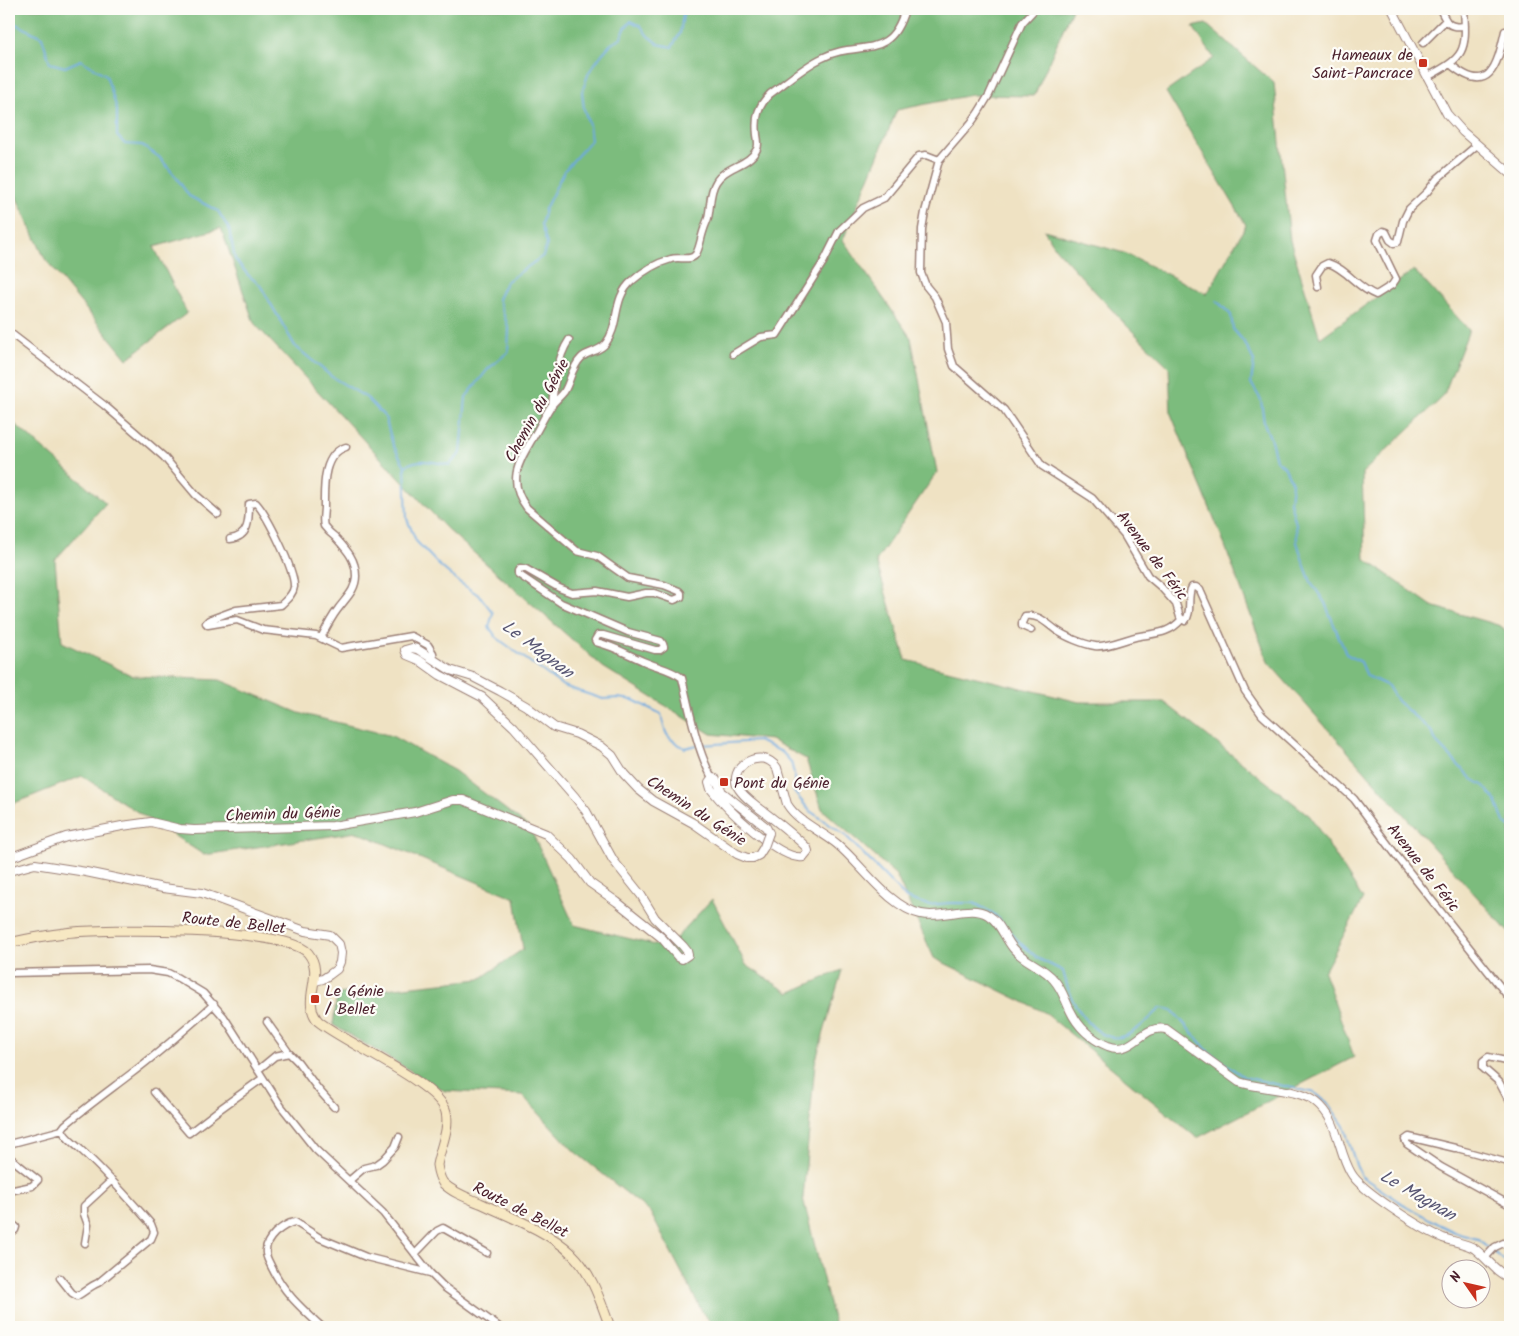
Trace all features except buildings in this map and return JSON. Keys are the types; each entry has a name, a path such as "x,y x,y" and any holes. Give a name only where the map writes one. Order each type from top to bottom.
{"main road":[{"name":"Route de Bellet","path":"9,943 86,931 182,931 218,932 285,942 300,947 307,952 312,960 315,971 311,1007 314,1017 318,1022 418,1082 436,1095 444,1106 447,1122 437,1165 442,1181 460,1195 554,1239 570,1251 586,1270 597,1292 610,1327"}],"street":[{"name":"Chemin du Génie","path":"9,858 66,837 150,822 180,829 194,830 333,826 415,812 453,800 463,800 546,834 572,859 590,883 662,938 678,957 682,959 688,955 687,951 655,918 641,895 613,860 586,811 514,727 482,697 440,675 419,660 407,655 405,650 417,649 450,670 473,677 500,691 526,706 554,728 578,734 601,746 612,756 624,774 638,789 653,801 694,823 737,854 747,858 754,858 758,855 764,847 769,833 766,827 722,792 716,779 712,778 706,768 682,678 676,673 644,662 622,650 594,640 598,635 655,650 660,650 664,647 661,641 628,632 561,603 518,574 518,569 522,568 572,593 597,591 627,597 654,593 674,600 681,597 681,593 664,585 628,578 597,556 577,551 527,508 521,500 515,477 521,458 552,406 563,393 576,363 582,357 601,349 607,342 618,302 624,290 631,282 658,264 671,259 689,259 697,253 708,220 710,201 716,180 723,173 751,157 757,149 757,114 764,100 822,57 840,52 875,47 882,43 896,32 905,9"},
{"name":"Avenue de Féric","path":"1035,9 1022,23 982,107 971,124 939,160 928,198 922,229 921,273 926,286 935,297 946,322 948,349 954,366 1004,410 1042,466 1092,498 1124,535 1148,576 1176,604 1182,619 1185,621 1188,618 1189,591 1192,587 1200,590 1245,691 1262,714 1354,799 1401,862 1510,999"},
{"path":"1392,9 1447,114 1457,127 1510,173"},
{"path":"1440,9 1446,20 1454,27 1465,26"},
{"path":"1427,77 1450,64 1462,51 1466,42 1464,9"},
{"path":"1423,42 1446,20"},
{"path":"1450,64 1472,79 1492,72 1496,65 1505,31"},
{"path":"1318,287 1316,275 1322,266 1328,263 1339,267 1369,292 1376,295 1392,285 1396,279 1377,240 1379,234 1383,231 1386,232 1390,240 1394,243 1398,242 1403,221 1409,209 1427,192 1437,179 1477,145"},
{"path":"733,354 761,337 777,335 824,261 839,231 863,208 884,198 919,156 926,155 939,160"},
{"path":"9,332 104,405 164,457 196,495 218,514"},
{"path":"552,406 553,391 560,359 569,340"},
{"path":"322,638 330,621 348,598 355,583 355,567 352,558 323,522 324,476 332,458 346,447"},
{"path":"230,539 239,538 245,532 249,504 256,503 278,542 294,587 292,593 281,605 236,610 209,620 206,623 208,625 236,620 263,630 322,638 341,648 410,636 428,645 434,659"},
{"path":"1031,630 1022,626 1025,616 1032,615 1065,635 1087,644 1098,646 1136,636 1170,630 1182,619"},
{"path":"712,778 709,782 710,789 744,823 778,849 795,857 803,856 808,851 807,848 788,830 747,798 738,787 736,778 738,771 746,762 759,758 774,763 790,809 838,845 895,900 920,914 943,915 964,911 977,911 986,913 994,919 1012,947 1022,957 1045,971 1061,988 1070,1011 1080,1026 1090,1036 1110,1046 1119,1048 1129,1046 1152,1029 1166,1029 1240,1082 1251,1086 1305,1096 1316,1102 1325,1110 1334,1124 1351,1173 1362,1186 1394,1209 1441,1237 1474,1248 1487,1256 1498,1270 1510,1278"},
{"path":"9,871 35,864 202,894 305,931 330,935 339,944 341,952 340,962 337,969 329,976 315,981"},
{"path":"9,973 150,970 168,973 203,993 224,1017 281,1106 315,1149 383,1213 430,1274 444,1287 499,1327"},
{"path":"62,1130 64,1125 139,1068 214,1004"},
{"path":"267,1022 289,1053 334,1107"},
{"path":"258,1070 275,1056 289,1053"},
{"path":"1510,1062 1488,1057 1483,1061 1484,1068 1499,1082 1510,1100"},
{"path":"154,1092 189,1133 220,1108 263,1078"},
{"path":"9,1144 62,1130"},
{"path":"60,1278 72,1293 77,1296 80,1295 98,1283 151,1239 154,1232 150,1224 112,1180 62,1130"},
{"path":"350,1180 360,1170 376,1165 383,1160 395,1147 399,1137"},
{"path":"1510,1163 1409,1137 1405,1140 1407,1144 1441,1167 1510,1205"},
{"path":"9,1157 38,1180 32,1186 9,1191"},
{"path":"85,1244 88,1225 84,1214 84,1206 112,1180"},
{"path":"9,1222 16,1228 9,1233"},
{"path":"322,1327 281,1286 267,1258 268,1241 290,1223 295,1222 320,1238 366,1257 430,1274"},
{"path":"415,1254 436,1231 443,1228 486,1253"},
{"path":"1487,1256 1494,1247 1510,1240"}],"green space":[{"path":"9,9 1072,9 1034,96 971,95 897,110 843,240 911,338 937,472 876,561 906,660 1079,702 1164,702 1310,816 1363,899 1324,972 1354,1057 1197,1138 1044,1012 934,958 896,875 822,809 806,759 771,740 711,734 603,667 447,529 254,323 221,228 154,247 187,313 127,359 45,259 9,181"},
{"path":"1206,24 1274,83 1290,240 1320,338 1414,270 1469,330 1443,397 1362,473 1365,559 1432,606 1501,626 1510,638 1510,934 1268,662 1221,535 1171,414 1169,367 1124,323 1056,249 1044,230 1124,253 1207,294 1246,225 1166,92 1214,58 1193,27"},
{"path":"9,419 106,503 55,560 62,642 133,676 220,680 299,713 392,736 455,771 530,828 574,925 667,948 712,899 746,965 789,993 842,970 815,1063 803,1198 835,1327 716,1327 704,1315 650,1212 574,1151 522,1095 445,1091 333,1025 337,994 480,979 523,949 515,898 357,832 204,855 82,776 9,807"}],"waterway":[{"name":"Le Magnan","path":"684,9 680,33 672,47 658,44 647,35 641,26 631,21 620,39 611,44 589,72 582,92 591,140 564,171 545,209 541,225 547,244 543,256 506,282 498,299 509,329 508,352 488,369 466,397 461,453 449,465 421,461 405,466 407,519 416,541 439,565 480,596 493,613 489,627 497,638 563,686 603,699 633,700 661,714 665,731 674,741 685,748 697,745"},
{"path":"9,14 14,23 42,37 50,63 65,67 81,60 106,75 117,109 117,136 125,144 142,145 159,157 189,196 218,211 229,229 235,259 248,275 260,285 295,346 332,377 367,398 385,417 393,445 405,466"},
{"path":"1217,301 1231,315 1233,329 1245,343 1254,361 1251,383 1261,400 1264,423 1276,460 1284,466 1292,483 1290,502 1296,524 1297,542 1311,582 1325,603 1346,654 1361,662 1367,676 1388,686 1397,701 1431,731 1437,743 1472,779 1484,786 1496,801 1504,822 1510,827"},
{"name":"Le Magnan","path":"702,745 758,741 782,752 791,762 794,774 794,792 810,811 846,836 906,898 928,905 974,903 994,914 1019,942 1039,959 1063,971 1073,1001 1089,1023 1102,1034 1110,1037 1127,1035 1141,1026 1161,1008 1172,1010 1208,1051 1244,1077 1315,1093 1327,1102 1344,1126 1361,1176 1401,1203 1440,1225 1459,1234 1478,1239 1510,1265"}],"place":[{"name":"Hameaux de Saint-Pancrace","path":"1423,63"},
{"name":"Pont du Génie","path":"724,782"},
{"name":"Le Génie / Bellet","path":"315,999"}]}
